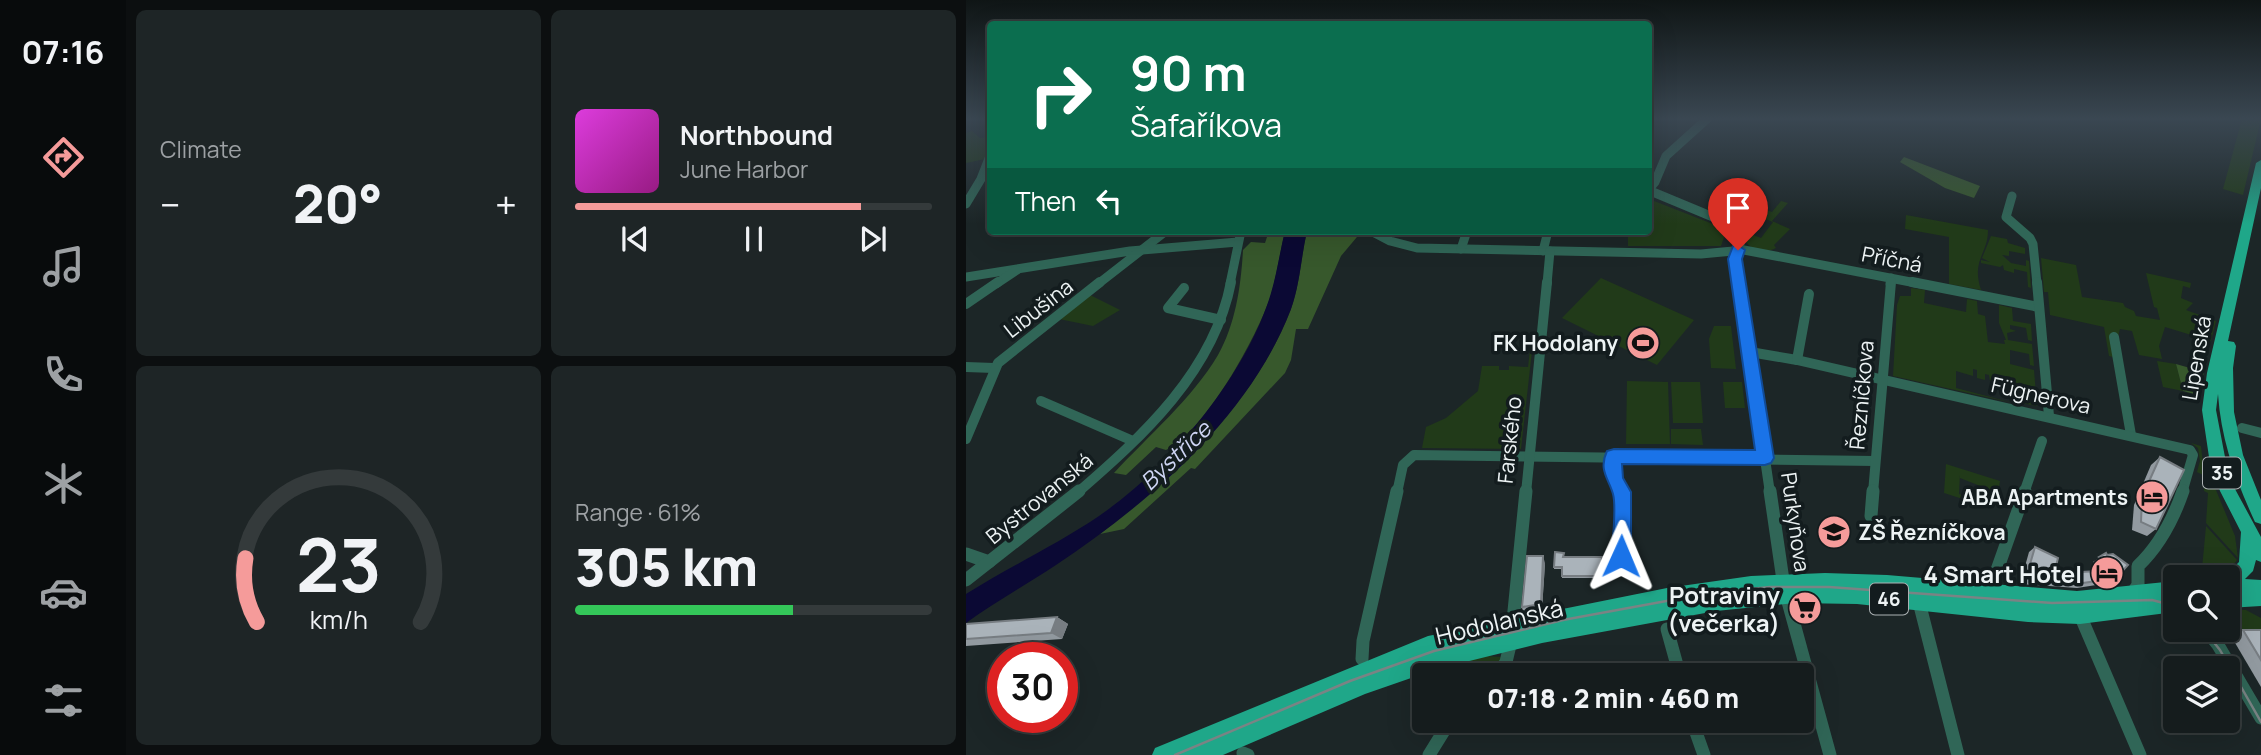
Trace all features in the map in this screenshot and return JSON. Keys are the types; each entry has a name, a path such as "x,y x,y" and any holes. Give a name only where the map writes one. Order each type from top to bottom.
{"main road":[{"name":"Lipenská","path":"2261,163 2213,378 2209,410 2217,457 2228,491 2261,554"},
{"name":"Lipenská","path":"2261,197 2227,358 2225,389 2226,412 2235,455 2261,517"},
{"path":"2240,576 2246,565 2249,532"},
{"path":"1785,589 1863,581 1991,602"},
{"path":"2240,591 2261,588"},
{"name":"Hodolanská","path":"1199,755 1389,676 1511,634 1785,589 1919,602 1991,602"},
{"path":"2240,594 2261,598"},
{"path":"2240,597 2261,608"},
{"name":"46","path":"1991,602 2077,600 2135,603"},
{"name":"46","path":"1991,602 2080,615 2163,600"},
{"path":"1161,755 1410,651 1511,634"}],"street":[{"path":"1652,185 1668,154"},
{"path":"966,204 986,178"},
{"path":"1652,192 1732,226 1739,234 1738,250"},
{"path":"2012,196 2006,217 2031,240 2049,416"},
{"name":"Libušina","path":"966,439 995,368 1161,235"},
{"name":"Příčná","path":"1380,235 1408,247 1701,254 1738,250 2039,307"},
{"path":"1461,249 1466,235"},
{"name":"Farského","path":"1505,663 1511,634 1548,235"},
{"path":"966,277 1239,236"},
{"name":"Bystrovanská","path":"966,580 1078,494 1161,412 1198,366 1211,346 1221,320 1239,236"},
{"name":"Purkyňova","path":"1738,250 1735,259 1785,589 1830,755"},
{"path":"966,304 1017,270"},
{"name":"Řezníčkova","path":"1871,516 1891,278"},
{"path":"1184,288 1168,308 1221,320"},
{"path":"1797,360 1809,294"},
{"path":"2114,337 2131,435"},
{"name":"Fügnerova","path":"1750,352 1797,360 2184,447 2193,453 2175,512 2148,558 2137,569 2135,603"},
{"path":"966,367 995,368"},
{"name":"Bystrovanská","path":"1041,401 1132,442"},
{"path":"2242,428 2261,433"},
{"path":"1991,602 2042,440"},
{"path":"1362,659 1363,641 1403,464 1410,457 1418,454 1875,461"},
{"path":"1614,456 1614,480 1622,492 1621,556"},
{"path":"966,554 989,562"},
{"path":"2137,569 2163,592"},
{"path":"1919,602 1958,755"},
{"path":"2080,615 2140,755"},
{"path":"1667,629 1676,663"},
{"path":"2216,642 2261,718"},
{"path":"1429,755 1443,733"},
{"path":"1696,733 1702,754"}],"green space":[{"path":"966,154 987,154 985,159 966,163"},
{"path":"2232,154 2253,154 2243,195 2223,189"},
{"path":"1904,157 1980,186 1974,198 1945,188 1900,162"},
{"path":"1652,200 1718,226 1725,234 1721,246 1628,246 1628,235 1652,235"},
{"path":"1781,201 1788,203 1772,221 1790,229 1774,245 1776,248 1768,250 1752,247 1746,242 1740,227 1713,214 1706,207 1736,219 1748,233 1761,238 1773,222 1748,212 1761,208 1772,212"},
{"path":"1906,215 1988,230 1978,271 1981,290 1949,284 1949,237 1905,229"},
{"path":"1268,235 1284,235 1271,295 1254,334 1228,381 1197,423 1181,439 1166,450 1156,447 1126,475 1114,473 1183,402 1218,355 1236,304 1243,250 1251,242 1265,243"},
{"path":"1306,235 1359,235 1341,256 1308,329 1296,329 1291,360 1285,373 1195,469 1191,468 1124,529 1100,534 1185,461 1235,405 1276,343 1296,290"},
{"path":"1991,236 2007,239 2008,243 2025,248 2025,254 2009,251 2009,256 2002,255 2011,263 2026,266 2026,260 2029,261 2031,288 2028,287 2027,272 2014,269 2014,273 2004,270 2003,265 2000,267 1981,263 1981,260 1990,262 1982,258"},
{"path":"2041,258 2076,265 2082,297 2123,303 2134,311 2136,316 2160,320 2146,273 2191,283 2190,288 2183,286 2181,298 2193,303 2186,310 2216,321 2211,341 2165,327 2159,346 2162,359 2139,355 2132,331 2120,329 2113,357 2109,356 2104,327 2050,315 2048,292 2044,292"},
{"name":"FK Hodolany","path":"1601,278 1694,320 1657,365 1562,318"},
{"path":"1911,288 1925,290 1924,303 1966,312 1967,299 1977,301 1978,314 1985,316 1988,342 2005,344 1999,323 1999,305 2012,308 2013,321 2031,324 2032,341 2028,340 2026,328 2010,325 2010,329 2016,331 2007,333 2008,340 2032,344 2034,366 2030,365 2029,354 2010,350 2010,364 2034,370 2037,406 2022,403 2022,400 2032,402 2032,393 2014,387 2014,380 2009,380 2010,391 2002,389 2002,384 1990,381 1989,375 1985,374 1985,380 1977,378 1977,370 1973,369 1973,376 1956,371 1956,388 2013,403 1893,376 1897,305 1900,296 1911,296"},
{"path":"1090,295 1120,310 1093,326 1059,319"},
{"path":"1714,326 1731,326 1736,369 1711,368 1709,339"},
{"path":"1531,341 1521,449 1422,448 1426,427 1446,418 1478,391 1482,366 1499,366 1499,370 1509,370 1509,366 1528,367"},
{"path":"2157,361 2176,364 2183,391 2163,387"},
{"path":"2176,364 2204,372 2198,395 2183,391"},
{"path":"1627,381 1668,382 1670,444 1626,444"},
{"path":"1671,382 1700,382 1703,423 1673,423"},
{"path":"1723,382 1742,382 1745,408 1725,408"},
{"path":"1671,429 1701,429 1703,445 1671,444"},
{"path":"2191,443 2201,446 2203,464 2235,536 2238,558 2206,523 2208,493 2204,491 2205,476 2197,472 2200,461 2198,448"},
{"path":"1946,464 2000,481 1998,493 1960,478 1960,474 1959,494 1967,497 1966,500 1944,493"},
{"path":"2206,526 2237,560 2233,565 2202,565"},
{"path":"2240,610 2261,618 2261,630 2240,632"},
{"path":"1485,656 1502,657 1500,663 1460,663"}],"water":[{"name":"Bystřice","path":"1284,235 1306,235 1291,309 1273,349 1250,386 1223,421 1161,485 1126,514 1056,565 966,623 966,594 1099,516 1152,473 1177,446 1202,418 1244,356 1260,324 1273,285"}],"building":[{"name":"ABA Apartments","path":"2160,457 2184,470 2156,529 2141,522 2142,497"},
{"path":"2035,547 2058,558 2058,573 2101,571 2105,561 2099,557 2106,553 2113,554 2128,565 2116,578 2083,583 2026,578"},
{"path":"1555,552 1564,553 1563,557 1602,557 1602,576 1562,576 1562,567 1554,567"},
{"path":"1527,556 1543,556 1541,604 1522,607"},
{"path":"1057,617 1051,633 966,639 966,624"},
{"path":"2243,630 2261,630 2261,660"}],"tram line":[{"path":"1175,755 1350,681 1434,651 1563,620 1710,593 1770,587 1829,587 2052,603 2152,600 2163,603"},
{"path":"2214,642 2261,722"}],"place":[{"name":"FK Hodolany","path":"1643,343"},
{"name":"ABA Apartments","path":"2152,497"},
{"name":"ZŠ Řezníčkova","path":"1834,532"},
{"name":"4 Smart Hotel","path":"2107,573"},
{"name":"Potraviny (večerka)","path":"1805,608"}],"route":[{"path":"1621,556 1622,492 1614,480 1614,456 1765,458 1735,259 1738,250"}]}
